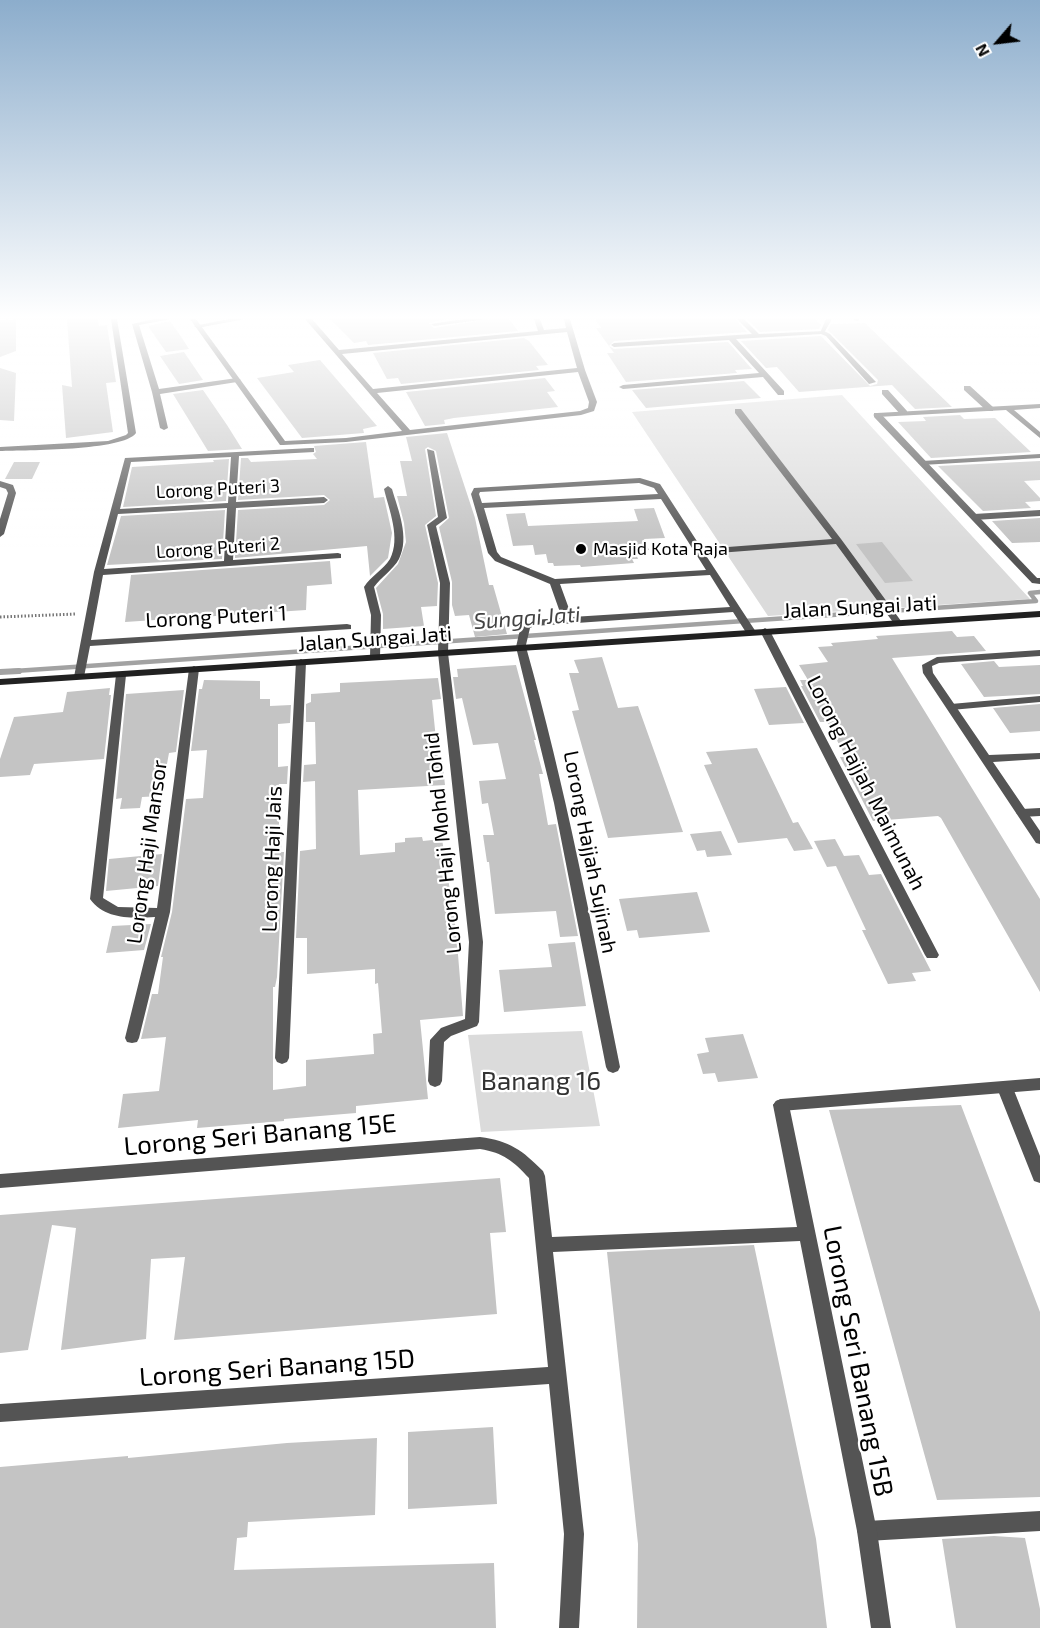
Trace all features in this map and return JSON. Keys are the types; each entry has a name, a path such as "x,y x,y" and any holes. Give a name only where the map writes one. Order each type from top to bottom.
{"main road":[{"name":"Jalan Sungai Jati","path":"0,682 80,670 121,675 301,662 376,650 522,639 748,626 765,631 893,617 1040,614"}],"street":[{"path":"0,449 109,443 129,436 132,432 126,395"},
{"path":"157,395 164,428"},
{"path":"248,395 283,443 346,440 568,416 591,408 593,402 590,395"},
{"path":"374,395 407,432"},
{"path":"888,395 904,413"},
{"path":"975,395 990,409"},
{"path":"1038,581 877,415 1040,406"},
{"path":"1008,408 1038,433"},
{"path":"738,411 893,617"},
{"path":"80,670 99,572 128,460 311,450"},
{"path":"430,451 443,519 431,525 445,583 443,646"},
{"path":"228,564 235,454"},
{"path":"922,463 1040,456"},
{"path":"712,572 554,582 498,559 493,552 475,494 477,490 484,488 640,480 651,482 664,496 748,626"},
{"path":"0,484 10,488 12,493 0,534"},
{"path":"376,650 376,615 369,587 375,577 389,567 398,551 399,535 388,489"},
{"path":"478,506 664,496"},
{"name":"Lorong Puteri 3","path":"114,512 324,500"},
{"path":"974,517 1040,513"},
{"path":"699,552 838,541"},
{"name":"Lorong Puteri 2","path":"99,572 338,556"},
{"path":"554,582 568,621"},
{"path":"522,639 525,627 532,623 736,609"},
{"name":"Lorong Puteri 1","path":"87,643 347,627"},
{"name":"Lorong Hajjah Maimunah","path":"765,631 932,955"},
{"name":"Lorong Hajjah Sujinah","path":"522,639 560,795 613,1067"},
{"name":"Lorong Haji Mohd Tohid","path":"435,1081 437,1040 446,1032 472,1022 476,942 443,646"},
{"path":"1040,653 937,660 927,665 928,673 1040,840"},
{"name":"Lorong Haji Jais","path":"282,1058 301,662"},
{"name":"Lorong Haji Mansor","path":"132,1038 163,912 194,669"},
{"path":"121,675 96,899 102,906 115,912 163,912"},
{"path":"951,707 1040,699"},
{"path":"986,759 1040,756"},
{"path":"1022,813 1040,812"},
{"path":"1040,1084 1005,1088 1040,1176"},
{"name":"Lorong Seri Banang 15B","path":"881,1628 867,1531 781,1105 1005,1088"},
{"name":"Lorong Seri Banang 15E","path":"0,1181 480,1143 503,1146 521,1158 537,1176 544,1245"},
{"path":"569,1628 574,1534 544,1245 807,1234"},
{"name":"Lorong Seri Banang 15D","path":"0,1413 558,1375"},
{"path":"867,1531 1040,1521"}],"path":[{"path":"0,617 92,615"}],"green space":[{"path":"842,395 1030,599 768,616 632,412"},
{"name":"Banang 16","path":"582,1031 600,1126 481,1132 468,1035"}],"building":[{"path":"0,395 15,395 14,421 0,420"},
{"path":"63,395 108,395 113,432 66,438"},
{"path":"174,395 206,395 242,449 208,451"},
{"path":"270,395 350,395 377,426 363,429 364,433 302,438"},
{"path":"408,395 549,395 558,407 454,418 444,420 445,424 425,426"},
{"path":"636,395 758,395 761,398 646,408"},
{"path":"902,395 940,395 952,407 915,409"},
{"path":"960,415 964,419 995,418 1031,452 931,458 898,422 926,421 923,417"},
{"path":"447,433 475,518 489,585 493,585 507,634 475,637 469,615 455,616 452,605 452,582 439,527 449,518 436,451 428,447 425,449 436,516 425,525 438,583 437,606 421,607 424,626 383,629 383,614 376,588 398,564 406,542 397,496 407,496 400,461 412,461 406,437"},
{"path":"366,442 374,498 384,497 392,533 388,558 370,576 367,546 235,558 238,510 324,505 330,500 324,495 238,500 241,458 248,458 251,462 317,459 313,454 316,452 314,446"},
{"path":"229,459 226,501 123,507 132,467"},
{"path":"1040,461 1040,480 1024,481 1040,498 1040,501 1025,502 1031,508 983,511 938,466"},
{"path":"14,462 40,462 32,479 5,479"},
{"path":"654,508 665,538 644,539 649,550 635,551 638,559 632,559 634,563 581,567 580,565 554,566 553,563 548,563 546,554 535,555 533,545 513,546 506,514 525,513 528,526 638,521 634,509"},
{"path":"225,510 222,559 107,565 121,516"},
{"path":"1040,518 1040,542 1012,543 992,521"},
{"path":"882,542 913,581 885,583 856,544"},
{"path":"330,561 332,584 307,586 306,610 125,622 131,575"},
{"path":"952,631 957,637 974,636 986,651 892,658 1040,899 1040,992 941,818 938,816 873,821 840,757 846,757 827,722 820,722 801,686 803,686 800,680 808,680 799,665 828,662 818,647 833,646 831,643 878,639 876,636"},
{"path":"602,657 618,708 638,706 683,832 608,838 572,711 579,710 569,673 579,673 574,660"},
{"path":"994,661 999,667 1040,665 1040,694 984,697 961,664"},
{"path":"516,665 543,774 539,774 548,825 556,824 578,936 560,937 556,911 495,914 489,862 487,862 483,835 494,835 488,803 482,804 479,781 506,779 498,743 473,745 462,698 456,699 453,677 458,677 457,669"},
{"path":"438,678 441,699 432,700 438,759 442,759 445,785 358,790 360,855 395,852 395,843 405,842 405,838 422,837 423,841 442,839 456,930 463,1016 420,1020 428,1099 356,1106 356,1113 284,1119 284,1121 197,1128 198,1120 118,1128 123,1094 159,1091 166,1037 141,1039 152,994 158,994 163,957 161,957 172,912 186,799 203,798 207,750 191,751 199,689 202,689 204,680 260,681 260,699 270,699 270,706 291,705 290,723 278,724 278,767 288,766 287,784 279,784 279,825 282,825 281,852 284,852 277,977 275,987 273,987 273,1090 306,1086 306,1060 374,1054 373,1034 382,1033 375,969 307,974 307,938 296,938 300,851 316,849 315,781 303,782 304,765 316,764 315,722 306,722 306,704 311,702 311,694 340,692 340,683"},
{"path":"786,687 804,723 769,725 754,689"},
{"path":"110,688 104,759 34,764 30,775 0,777 0,759 14,717 63,712 67,692"},
{"path":"184,690 176,752 169,753 161,796 142,797 140,808 120,809 122,798 116,799 126,694"},
{"path":"1040,704 1040,731 1010,733 993,708"},
{"path":"757,748 793,823 798,822 813,849 794,851 787,838 738,843 704,765 712,764 706,752"},
{"path":"721,831 732,855 707,857 705,850 697,851 690,834"},
{"path":"835,839 844,856 859,855 869,875 881,874 931,971 912,973 916,981 888,984 862,930 866,930 836,866 827,867 814,841"},
{"path":"162,854 158,886 106,891 109,859"},
{"path":"697,892 710,932 639,938 637,930 627,931 619,899"},
{"path":"151,924 144,950 106,953 112,926"},
{"path":"575,942 586,1006 504,1012 499,970 552,967 548,944"},
{"path":"743,1034 758,1078 718,1082 715,1073 703,1074 697,1054 709,1052 705,1038"},
{"path":"961,1105 1040,1312 1040,1497 937,1500 829,1110"},
{"path":"500,1178 506,1232 490,1233 497,1314 174,1340 185,1257 151,1259 146,1339 61,1350 76,1228 52,1225 28,1350 0,1353 0,1215"},
{"path":"754,1245 816,1539 827,1628 637,1628 638,1544 607,1252"},
{"path":"493,1427 497,1504 408,1509 408,1432"},
{"path":"377,1438 375,1515 248,1522 247,1537 237,1538 234,1570 494,1563 496,1628 0,1628 0,1467 287,1443"},
{"path":"994,1536 1025,1538 1040,1609 1040,1628 956,1628 942,1539"}],"waterway":[{"name":"Sungai Jati","path":"19,671 0,672 1036,601 1030,593 1040,592"}],"place":[{"name":"Masjid Kota Raja","path":"581,549"}]}
